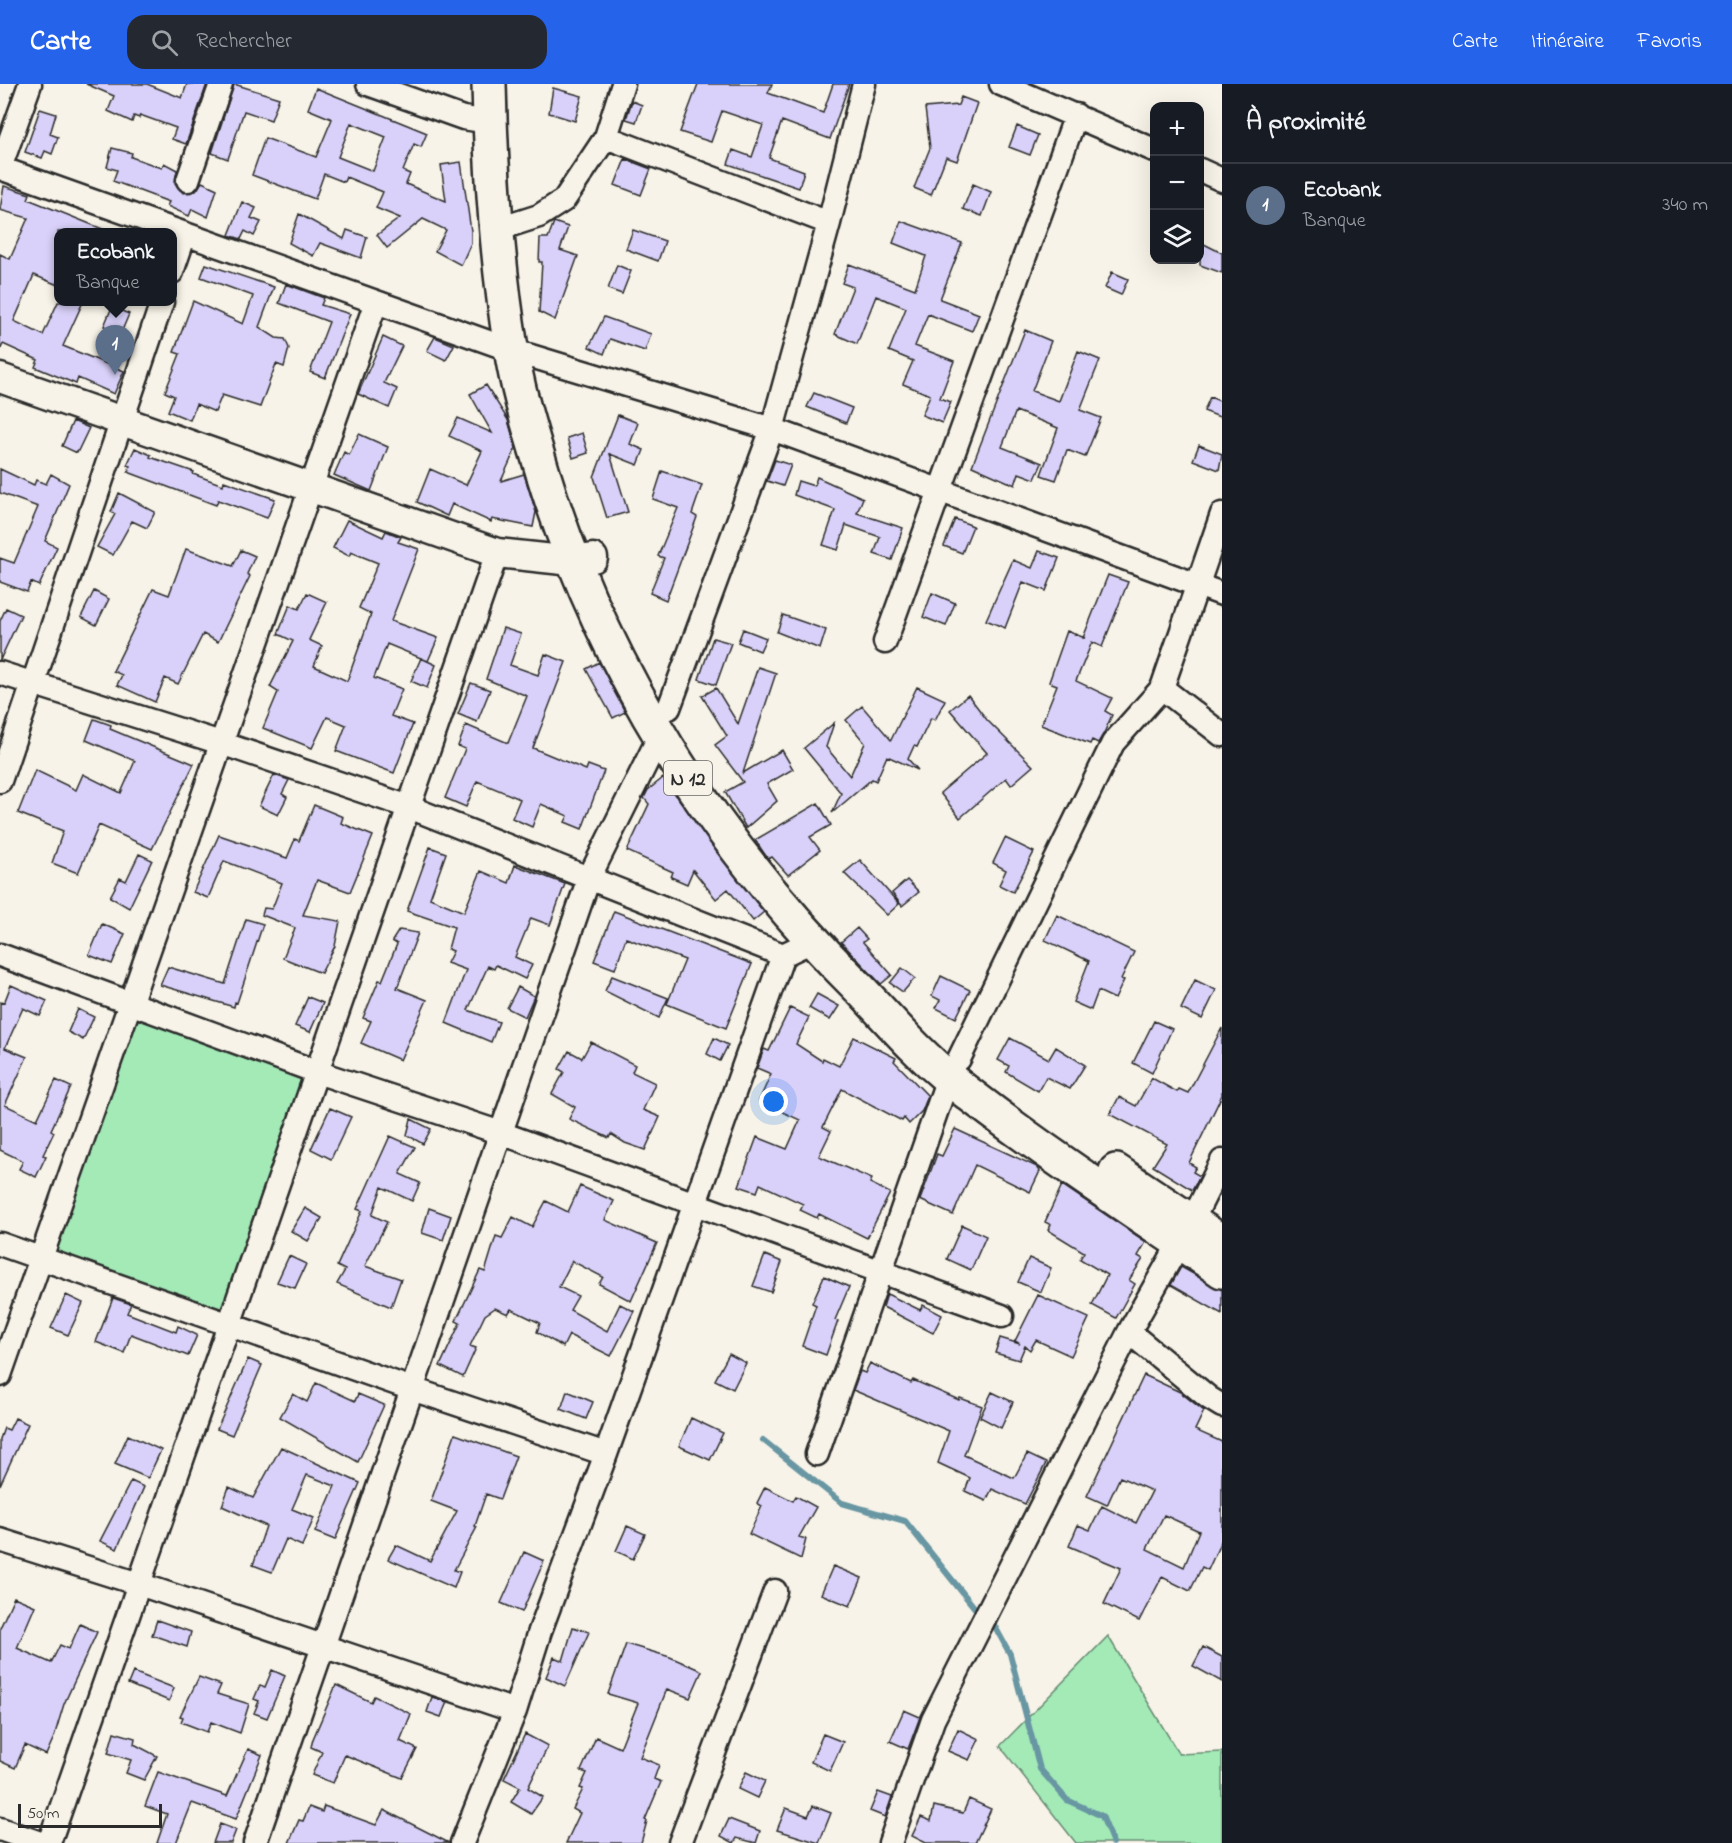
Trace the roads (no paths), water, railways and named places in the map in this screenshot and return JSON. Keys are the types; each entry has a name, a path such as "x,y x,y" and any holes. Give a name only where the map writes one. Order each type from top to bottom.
{"main road":[{"name":"N 12","path":"489,84 496,229 519,352 550,438 583,559 640,657 665,721 728,838 797,948 954,1069 1066,1138 1185,1231 1222,1271"},
{"name":"N 12","path":"503,84 508,226 519,352"},
{"name":"N 12","path":"665,721 828,937 954,1069"},
{"name":"N 12","path":"1185,1231 1222,1242"}],"street":[{"path":"30,84 0,168 168,228"},
{"path":"188,180 221,84"},
{"path":"368,84 462,118 490,122"},
{"path":"508,226 539,216 564,201 606,137 623,84"},
{"path":"255,1843 589,878 665,721 772,429 829,223 864,84"},
{"path":"1001,84 1150,148"},
{"path":"885,642 938,489 1076,115"},
{"path":"606,137 829,223"},
{"path":"1204,172 1222,180"},
{"path":"177,231 519,352 772,429 1222,594"},
{"path":"177,257 185,234"},
{"path":"0,1375 375,302"},
{"path":"0,781 161,306"},
{"path":"0,378 497,553 583,559"},
{"path":"817,1454 954,1069 1113,743 1162,688 1222,514"},
{"path":"49,1843 497,553"},
{"path":"0,673 221,742 409,807 589,878 797,948 694,1205 540,1632 515,1711 462,1843"},
{"path":"1162,688 1222,735"},
{"path":"0,955 317,1072 501,1133 1002,1316"},
{"path":"890,1843 933,1720 1129,1332 1222,1161"},
{"path":"0,1244 412,1389 606,1454"},
{"path":"1129,1332 1209,1398 1222,1406"},
{"path":"0,1540 139,1584 515,1711"},
{"path":"680,1843 775,1591"},
{"path":"0,1829 40,1843"}],"waterway":[{"path":"763,1440 842,1503 905,1521 974,1607"},
{"path":"993,1623 1010,1654 1040,1769 1067,1800 1102,1816 1113,1843"}],"place":[{"name":"Ecobank","path":"115,375"}]}
